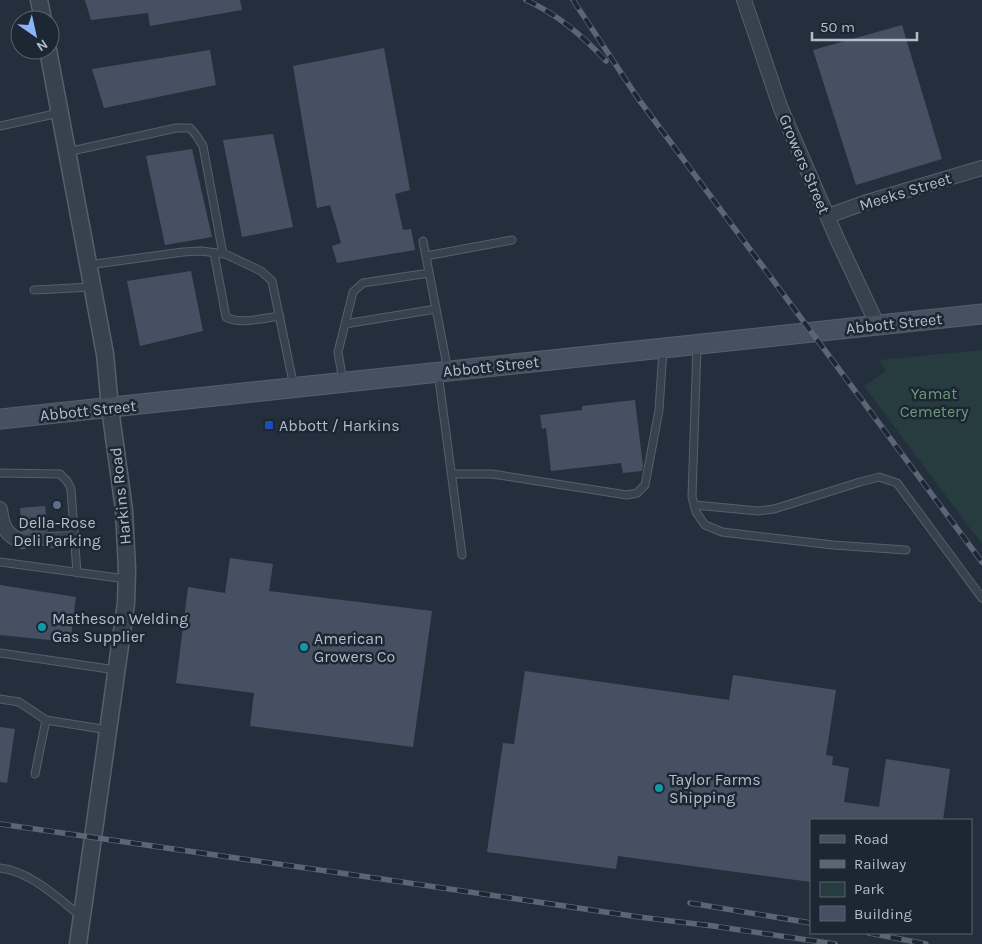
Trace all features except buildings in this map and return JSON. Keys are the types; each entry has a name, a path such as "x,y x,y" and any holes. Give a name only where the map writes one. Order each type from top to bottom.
{"main road":[{"name":"Abbott Street","path":"0,419 982,314"}],"street":[{"name":"Growers Street","path":"744,0 781,109 838,241 877,324"},
{"name":"Harkins Road","path":"50,60 105,354 110,408 124,510 126,603 78,944"},
{"name":"Meeks Street","path":"828,216 864,203 982,168"},
{"path":"0,509 4,527 9,535 15,540 23,542"},
{"path":"48,540 74,539"}],"lane":[{"path":"0,126 60,113"},
{"path":"67,152 176,128 190,128 202,146 223,254"},
{"path":"426,256 512,240"},
{"path":"423,241 436,310 451,474 462,555"},
{"path":"88,265 201,251 223,254 261,270 272,281 294,388"},
{"path":"214,253 226,317 230,320 248,320 280,316"},
{"path":"343,382 338,352 353,292 363,283 429,273"},
{"path":"34,290 93,287"},
{"path":"345,324 436,310"},
{"path":"697,344 692,496 696,512 705,525 722,532 834,545 906,550"},
{"path":"451,474 492,474 627,495 637,492 645,485 659,410 663,348"},
{"path":"0,473 60,474 67,481 71,489 77,573"},
{"path":"695,505 758,511 774,509 879,477 897,484 982,598"},
{"path":"0,562 126,580"},
{"path":"0,653 117,670"},
{"path":"0,699 19,702 46,720 108,730"},
{"path":"35,774 46,720"},
{"path":"0,868 11,869 42,885 82,918"}],"green space":[{"name":"Yamat Cemetery","path":"982,350 982,544 864,386 886,371 879,360"}],"tunnel":[{"path":"23,541 48,540"}],"railway":[{"path":"526,0 569,26 606,61"},
{"path":"573,0 637,97 982,562"},
{"path":"0,824 835,944"},
{"path":"690,903 810,923"},
{"path":"874,934 926,944"}],"place":[{"name":"Abbott / Harkins","path":"269,425"},
{"name":"Della-Rose Deli Parking","path":"57,505"},
{"name":"Matheson Welding Gas Supplier","path":"42,627"},
{"name":"American Growers Co","path":"304,647"},
{"name":"Taylor Farms Shipping","path":"659,788"}]}
